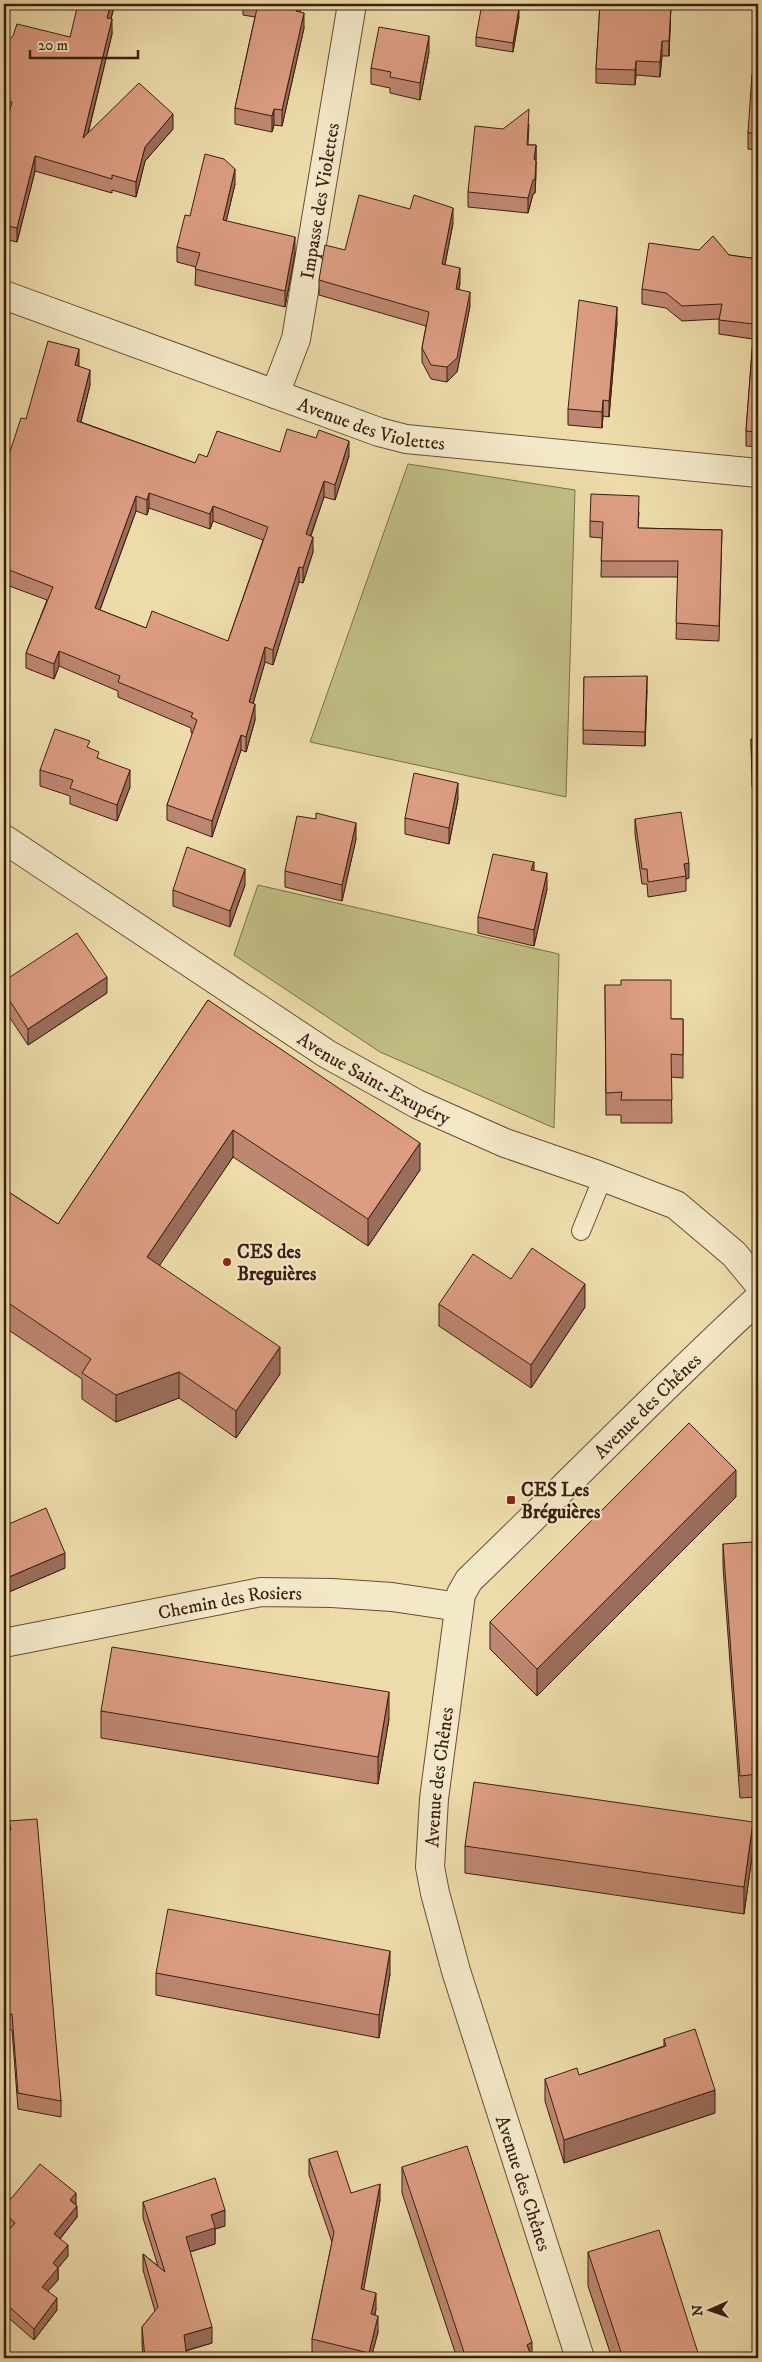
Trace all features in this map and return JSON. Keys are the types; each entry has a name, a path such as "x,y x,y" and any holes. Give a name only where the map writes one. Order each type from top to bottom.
{"street":[{"name":"Impasse des Violettes","path":"275,394 296,339 352,4"},
{"name":"Avenue des Violettes","path":"4,295 379,432 406,439 758,473"},
{"name":"Avenue Saint-Exupéry","path":"4,839 326,1054 366,1077 417,1104 505,1143 599,1175 676,1205 734,1254 758,1283"},
{"name":"Avenue des Chênes","path":"580,2358 456,1971 437,1902 430,1867 431,1824 461,1594 469,1580 683,1368 758,1299"},
{"name":"Chemin des Rosiers","path":"4,1643 261,1592 332,1592 392,1597 459,1607"}],"lane":[{"path":"581,1231 599,1175"}],"shaded area":[{"path":"408,464 575,490 566,797 310,742"},
{"path":"258,885 559,954 554,1128 380,1052 234,955"}],"building":[{"path":"78,4 111,4 107,18 112,19 83,138 139,83 173,114 145,147 136,182 112,175 112,179 35,156 17,228 4,225 4,131 12,102 4,100 4,44 13,36 17,24 70,37"},
{"path":"258,4 298,4 296,11 304,13 282,110 274,109 272,116 235,108"},
{"path":"482,4 519,8 513,43 476,37"},
{"path":"600,4 671,4 669,41 662,41 660,62 636,61 635,70 596,69"},
{"path":"379,27 429,36 420,83 390,77 391,72 371,68"},
{"path":"752,74 758,74 758,133 748,133"},
{"path":"529,109 527,145 536,145 534,159 536,161 535,179 533,180 528,198 468,192 475,126 503,129"},
{"path":"205,154 224,159 235,169 223,220 295,237 285,291 195,269 200,253 177,247 185,215 190,216"},
{"path":"359,195 410,209 414,195 453,208 442,264 460,268 456,289 470,292 457,358 447,367 431,365 422,348 429,312 319,280 325,245 345,250"},
{"path":"713,236 729,255 758,259 758,432 746,431 754,324 719,320 722,304 682,306 666,293 642,289 649,243 699,250"},
{"path":"579,300 617,307 609,401 603,400 602,412 568,409"},
{"path":"48,341 79,349 75,365 90,370 77,421 195,463 199,454 207,457 217,431 280,452 287,429 316,438 319,430 349,441 335,485 324,481 306,534 313,537 303,568 299,567 273,650 265,647 249,702 255,704 246,737 241,735 212,821 167,805 197,720 191,717 193,713 118,682 120,676 59,651 54,664 26,653 53,587 4,568 4,470 21,418 26,419","holes":["149,493 210,514 213,506 268,527 228,641 152,611 146,628 95,608 136,496 147,500"]},
{"path":"591,494 639,496 638,528 722,530 719,626 676,623 678,561 601,561 603,522 590,521"},
{"path":"647,676 645,732 583,730 584,677"},
{"path":"55,729 90,741 87,747 99,752 97,758 130,770 117,805 70,788 73,780 40,770"},
{"path":"751,739 758,739 758,772 752,772"},
{"path":"414,773 458,783 449,828 405,818"},
{"path":"681,812 689,863 684,864 686,876 648,882 647,869 642,869 635,819"},
{"path":"316,813 356,823 342,885 285,871 297,816 316,819"},
{"path":"187,847 245,869 230,911 173,890"},
{"path":"493,854 534,862 531,870 547,873 534,930 478,917"},
{"path":"77,933 107,977 28,1029 4,992 4,981"},
{"path":"621,980 671,980 671,1019 683,1019 683,1055 671,1054 672,1100 621,1100 622,1092 606,1093 605,985 621,985"},
{"path":"208,1000 420,1143 368,1219 233,1130 147,1257 280,1347 236,1411 179,1372 116,1395 82,1373 91,1359 4,1300 4,1189 58,1224"},
{"path":"532,1248 585,1284 531,1365 439,1304 473,1254 511,1279"},
{"path":"689,1423 736,1470 537,1669 490,1622"},
{"path":"46,1508 65,1553 9,1577 4,1564 4,1526"},
{"path":"753,1542 758,1613 758,1774 740,1776 723,1544"},
{"path":"112,1647 389,1692 378,1757 101,1711"},
{"path":"474,1782 753,1822 744,1887 465,1846"},
{"path":"37,1819 61,2101 18,2093 12,2014 4,2015 4,1831 11,1830 9,1821"},
{"path":"168,1909 390,1951 379,2015 156,1973"},
{"path":"695,2029 715,2090 564,2140 545,2079 577,2068 579,2075 666,2046 664,2039"},
{"path":"467,2146 532,2342 527,2345 532,2358 466,2358 402,2167"},
{"path":"337,2151 351,2193 380,2184 361,2289 376,2293 371,2314 378,2316 369,2353 312,2339 334,2232 309,2159"},
{"path":"40,2164 76,2193 70,2200 77,2206 54,2234 68,2245 53,2263 58,2268 42,2287 57,2298 34,2329 4,2302 4,2236 15,2223 4,2213 4,2207"},
{"path":"215,2178 225,2210 211,2215 215,2228 186,2237 212,2327 184,2335 187,2358 145,2358 142,2327 158,2307 143,2254 165,2272 143,2202"},
{"path":"659,2230 698,2353 682,2358 623,2358 588,2252"}],"place":[{"name":"CES des Breguières","path":"227,1262"},
{"name":"CES Les Bréguières","path":"511,1500"}]}
